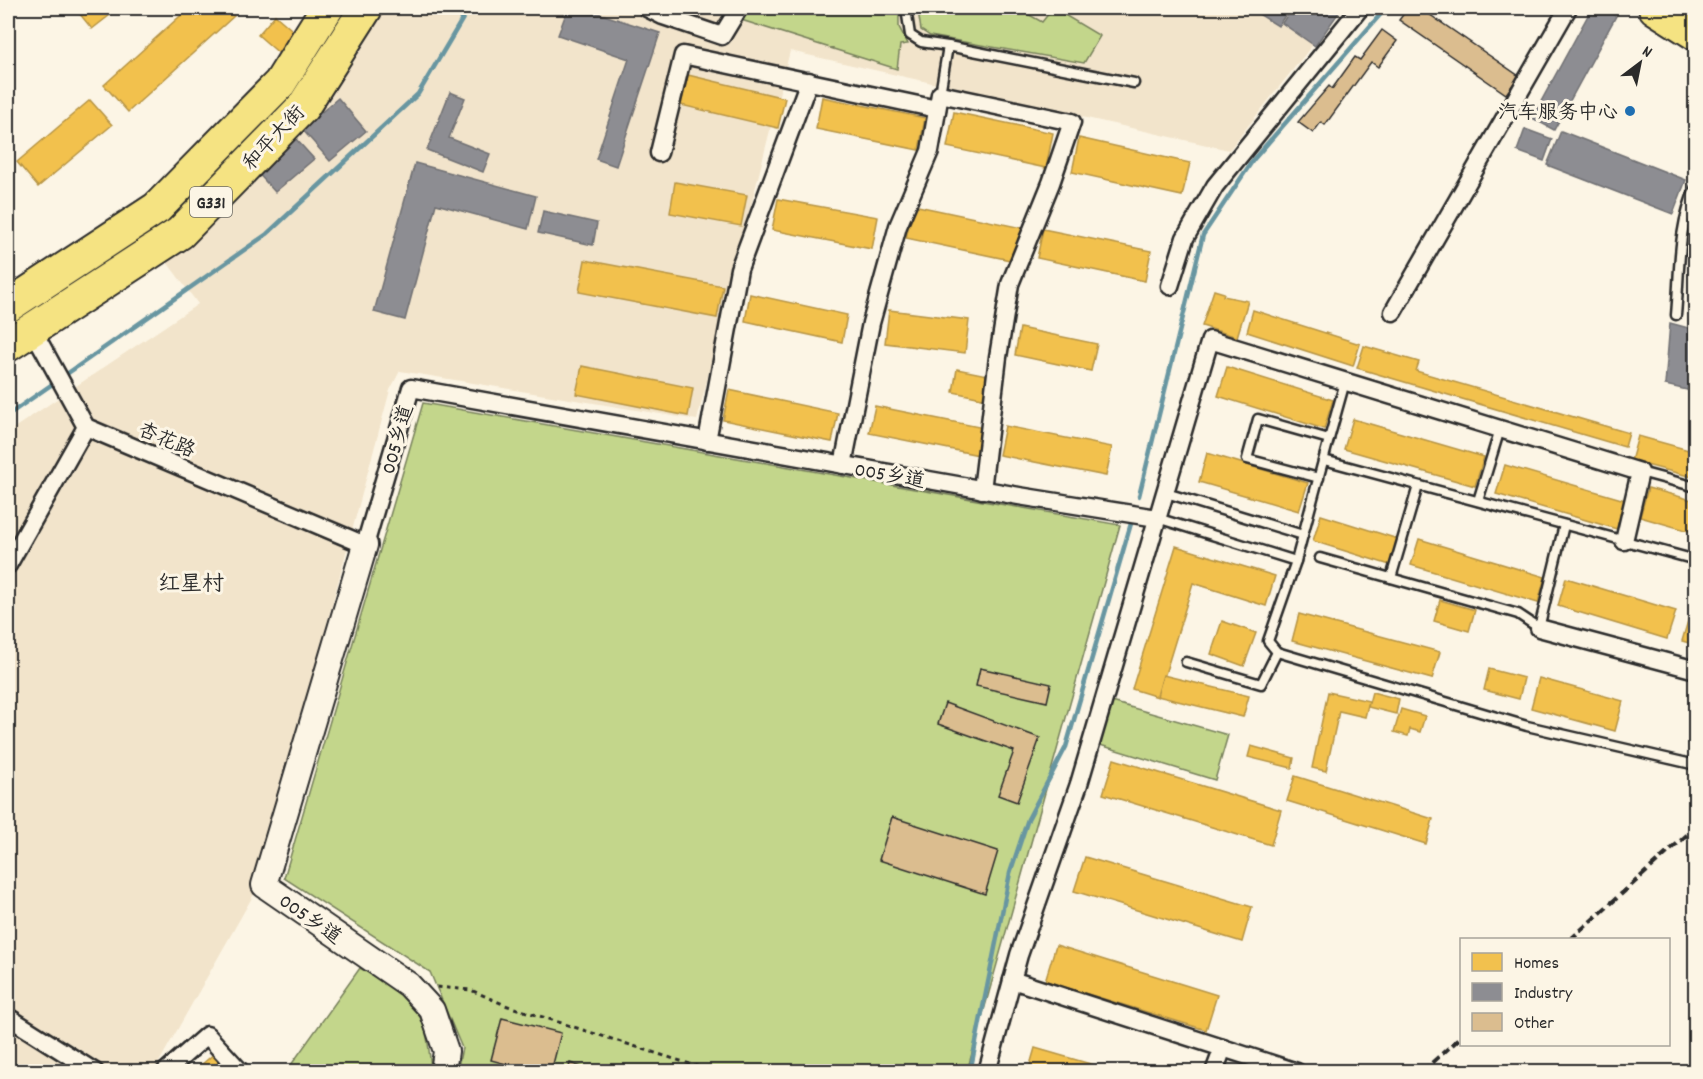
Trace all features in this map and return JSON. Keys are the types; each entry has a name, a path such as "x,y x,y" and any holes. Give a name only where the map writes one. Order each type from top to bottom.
{"highway":[{"name":"和平大街","path":"11,303 157,208 280,83 327,8"},
{"name":"和平大街","path":"20,337 180,233 303,108 366,8"},
{"path":"1655,8 1695,34"}],"street":[{"path":"647,8 663,16 722,36 739,8"},
{"path":"1170,286 1185,238 1215,186 1360,8"},
{"path":"1393,312 1568,8"},
{"path":"659,153 683,55 809,81 1072,122 1051,183 1010,284 982,490"},
{"path":"707,441 739,269 809,81"},
{"path":"843,465 874,312 898,226 930,151 939,102"},
{"path":"8,565 86,427 55,369 20,337 11,303"},
{"path":"987,1071 1012,980 1079,783 1210,340 1640,472 1624,541"},
{"name":"005乡道","path":"443,1071 447,1052 432,1010 409,985 264,885 411,388 982,490 1157,518"},
{"name":"杏花路","path":"86,427 365,546"},
{"path":"1539,628 1695,670"},
{"path":"1012,980 1297,1071"},
{"path":"8,1017 95,1071"},
{"path":"165,1071 207,1035 241,1071"},
{"path":"1214,1071 1223,1048"}],"lane":[{"path":"910,8 907,15 910,35 921,42 1134,83"},
{"path":"939,102 948,46"},
{"path":"1677,315 1683,226 1687,204 1695,187"},
{"path":"1346,382 1296,561 1268,641 1277,652 1527,726 1695,765"},
{"path":"1319,478 1247,459 1258,419 1329,439"},
{"path":"1478,501 1500,429"},
{"path":"1324,460 1695,560"},
{"path":"1640,472 1695,487"},
{"path":"1391,578 1418,486"},
{"path":"1164,492 1303,535"},
{"path":"1157,518 1296,561"},
{"path":"1320,558 1518,614 1539,628 1564,525"},
{"path":"1186,662 1261,684 1277,652"}],"path":[{"path":"419,997 439,986 471,990 505,1005 715,1071"}],"shaded area":[{"path":"380,8 1342,8 1229,150 790,51 697,420 400,371 390,390 254,894 154,1071 8,1072 8,432 198,304 164,258"}],"green space":[{"path":"745,8 899,8 899,27 908,44 900,45 897,69 738,19"},
{"path":"922,8 1017,8 1042,22 1053,8 1100,36 1084,63 930,36 921,30 919,17"},
{"path":"423,403 1120,525 967,1071 457,1071 462,1048 430,972 284,878"},
{"path":"1112,702 1228,735 1215,780 1100,745"},
{"path":"360,968 392,988 414,1007 426,1032 431,1071 286,1072"}],"building: Homes":[{"path":"75,8 119,8 92,29"},
{"path":"189,8 226,8 234,16 128,112 104,85"},
{"path":"275,15 298,35 281,55 258,35"},
{"path":"688,75 785,98 778,128 681,105"},
{"path":"822,97 925,118 919,150 816,129"},
{"path":"90,100 112,125 38,187 17,162"},
{"path":"954,112 1053,133 1046,168 947,147"},
{"path":"1079,138 1190,163 1182,196 1072,172"},
{"path":"675,182 747,195 741,226 670,213"},
{"path":"778,199 878,217 872,249 772,230"},
{"path":"913,205 1022,228 1015,261 906,238"},
{"path":"1043,229 1151,251 1145,281 1037,258"},
{"path":"585,260 723,286 717,318 579,292"},
{"path":"1214,290 1224,293 1223,296 1248,301 1237,337 1202,326"},
{"path":"750,294 847,315 842,342 745,321"},
{"path":"889,310 969,320 965,353 885,343"},
{"path":"1253,310 1360,344 1353,366 1247,332"},
{"path":"1020,328 1097,344 1091,371 1015,355"},
{"path":"1364,346 1419,362 1416,371 1629,433 1625,447 1357,368"},
{"path":"582,366 693,388 688,416 576,394"},
{"path":"1227,367 1333,400 1324,429 1218,396"},
{"path":"957,369 992,376 987,399 953,392"},
{"path":"729,390 838,413 832,442 723,420"},
{"path":"875,406 984,428 979,455 869,433"},
{"path":"1353,419 1484,457 1475,486 1344,449"},
{"path":"1005,426 1112,447 1106,476 999,455"},
{"path":"1638,436 1696,452 1696,478 1631,461"},
{"path":"1207,453 1308,483 1299,511 1199,482"},
{"path":"1505,465 1625,500 1617,529 1496,494"},
{"path":"1648,488 1696,501 1696,533 1640,517"},
{"path":"1321,515 1398,539 1390,565 1313,541"},
{"path":"1419,539 1545,577 1538,603 1411,565"},
{"path":"1176,546 1275,576 1266,606 1193,583 1158,697 1132,689"},
{"path":"1566,578 1676,611 1667,639 1558,606"},
{"path":"1440,600 1475,610 1469,631 1434,621"},
{"path":"1299,614 1440,652 1432,679 1292,641"},
{"path":"1690,614 1696,616 1696,645 1682,641"},
{"path":"1222,621 1256,633 1244,666 1211,654"},
{"path":"1489,669 1524,678 1519,699 1484,690"},
{"path":"1163,675 1249,696 1243,717 1157,696"},
{"path":"1539,678 1623,701 1615,731 1531,708"},
{"path":"1328,692 1369,701 1365,717 1339,711 1326,771 1312,768"},
{"path":"1372,692 1399,699 1396,714 1368,707"},
{"path":"1401,709 1425,716 1420,732 1410,729 1408,736 1394,732"},
{"path":"1251,746 1294,758 1292,768 1248,757"},
{"path":"1114,759 1281,810 1271,845 1103,794"},
{"path":"1295,776 1433,819 1426,844 1287,801"},
{"path":"1085,857 1252,907 1242,942 1074,891"},
{"path":"1056,945 1217,995 1206,1030 1045,981"},
{"path":"1035,1048 1115,1071 1115,1072 1028,1072"},
{"path":"215,1053 231,1072 193,1072"}],"building: Industry":[{"path":"568,8 582,8 660,33 616,166 596,159 629,59 558,35"},
{"path":"1249,8 1290,8 1278,26"},
{"path":"1292,8 1342,8 1315,46 1282,23"},
{"path":"1592,8 1600,8 1616,16 1554,130 1532,118"},
{"path":"450,92 465,98 449,138 490,154 483,172 427,150"},
{"path":"338,98 366,131 330,161 302,129"},
{"path":"1525,129 1552,139 1544,161 1517,151"},
{"path":"1561,131 1686,180 1673,214 1547,165"},
{"path":"295,138 314,159 275,192 256,171"},
{"path":"415,163 536,196 528,229 436,204 405,320 374,312"},
{"path":"543,211 597,223 593,245 538,233"},
{"path":"1670,323 1696,330 1696,392 1665,385"}],"building: Other":[{"path":"1408,8 1420,8 1519,76 1506,94 1399,20"},
{"path":"1382,30 1397,41 1378,67 1371,62 1325,125 1321,122 1313,133 1298,122 1329,86 1332,89 1355,57 1360,60"},
{"path":"980,668 1051,684 1047,702 976,686"},
{"path":"945,703 1040,738 1017,802 998,795 1014,751 938,724"},
{"path":"892,817 998,851 985,894 879,860"},
{"path":"502,1018 561,1033 551,1072 536,1072 491,1060"},
{"path":"570,1063 596,1072 568,1072"}],"waterway":[{"path":"8,415 267,234 418,94 469,8"},
{"path":"1139,496 1203,235 1253,160 1386,8"},
{"path":"970,1072 1010,873 1028,819 1066,747 1132,520"}],"railway":[{"path":"1572,938 1696,827"},
{"path":"1422,1072 1460,1038"}],"place":[{"name":"汽车服务中心","path":"1630,111"}],"district":[{"name":"红星村","path":"191,582"}]}
